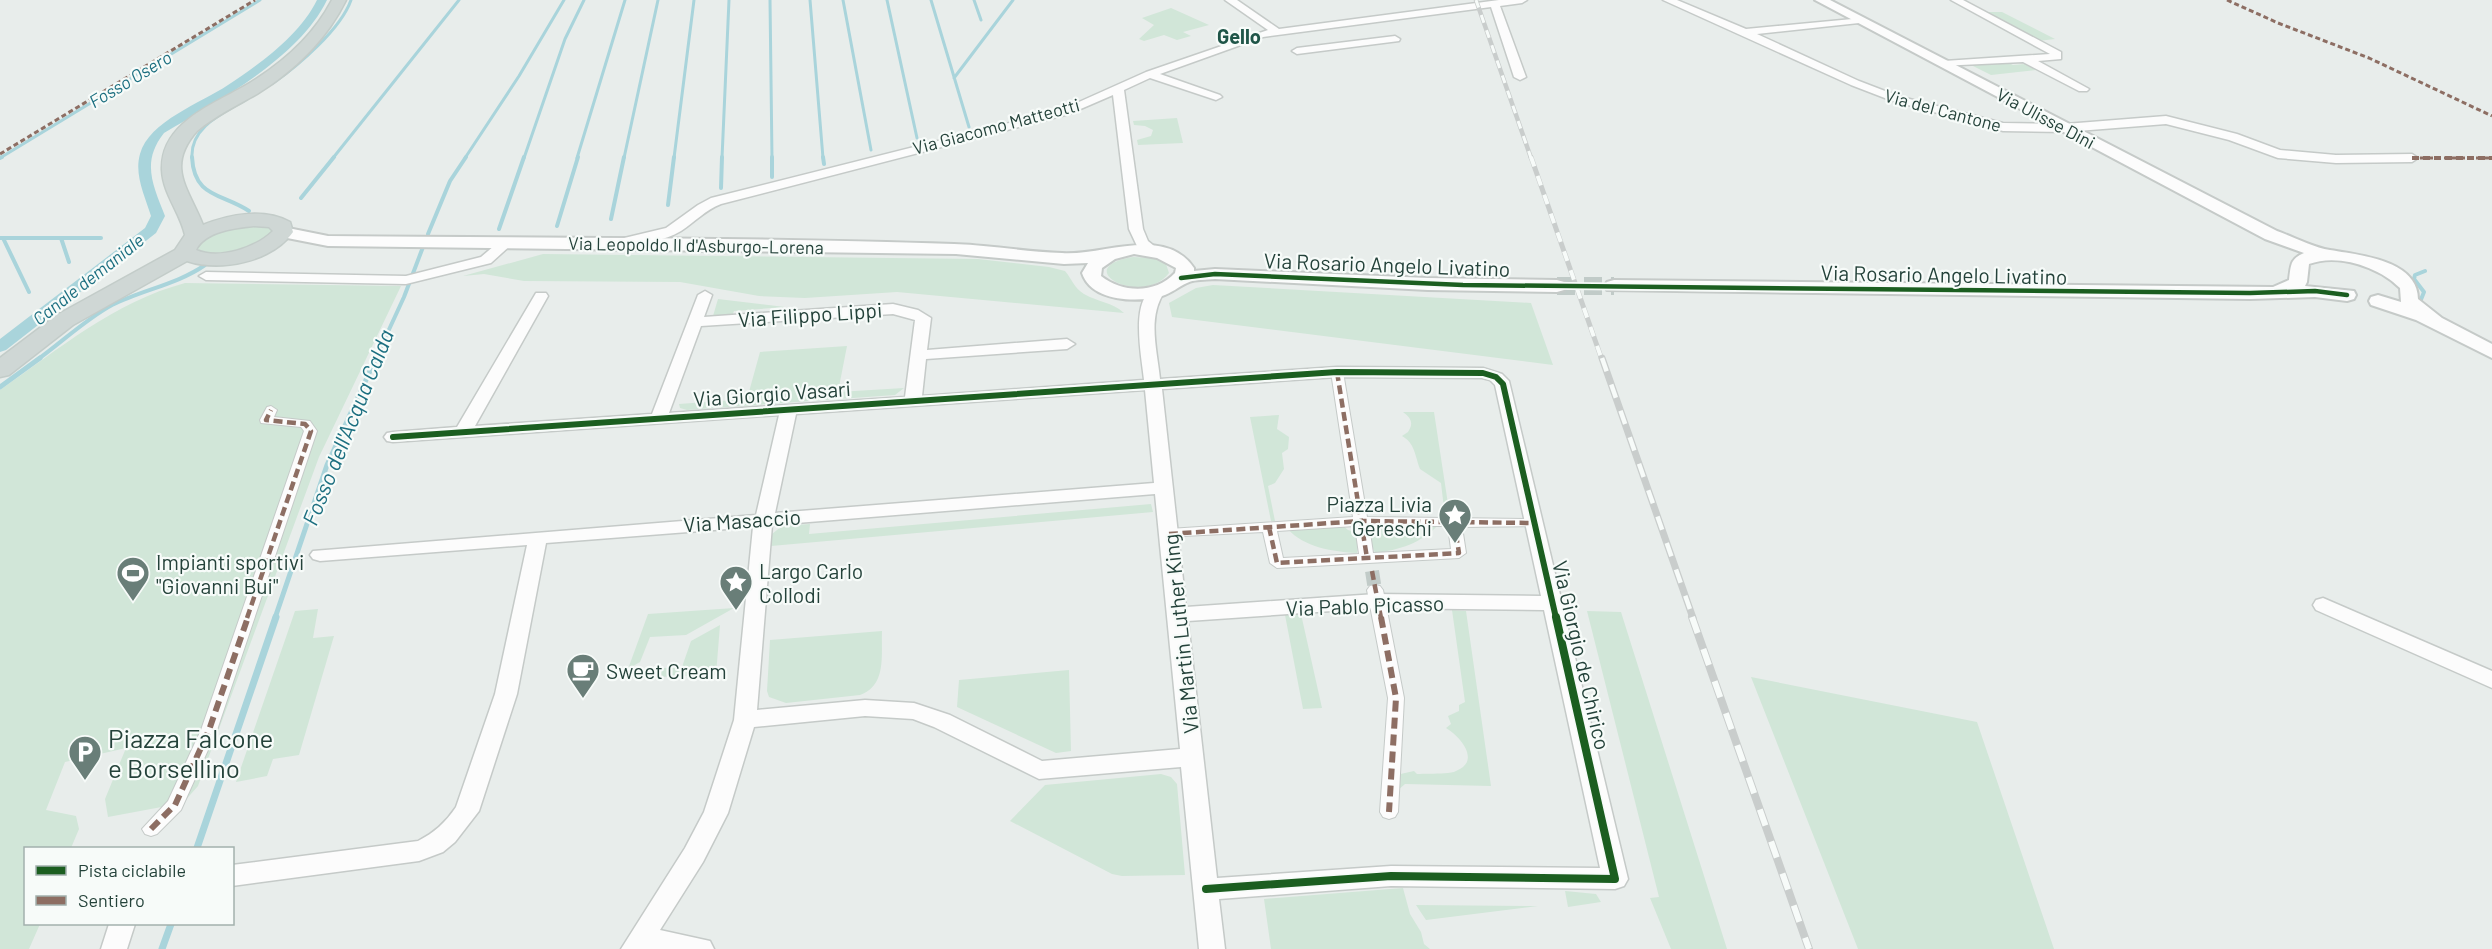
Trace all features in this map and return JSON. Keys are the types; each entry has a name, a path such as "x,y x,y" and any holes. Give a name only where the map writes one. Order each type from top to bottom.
{"main road":[{"path":"199,256 188,211 176,195 171,170 172,156 180,137 197,122 272,75 327,22 339,0"},
{"path":"188,211 218,221 273,221 283,226 283,232 274,242 254,251 229,257 199,256"},
{"path":"0,370 65,320 125,288 199,256 235,222"}],"street":[{"path":"1230,0 1276,31"},
{"name":"Via Giacomo Matteotti","path":"612,244 660,234 684,223 698,209 716,201 1065,112 1150,74 1239,41 1276,31 1522,0"},
{"name":"Via del Cantone","path":"1668,0 1745,32 1821,69 1894,98 2002,128 2065,128 2166,120 2233,137 2278,154 2336,159 2412,158"},
{"name":"Via Ulisse Dini","path":"1821,0 2271,235"},
{"path":"1944,64 2055,58 2057,54 1956,0"},
{"path":"1495,5 1520,77"},
{"path":"1369,19 1377,26 1379,41"},
{"path":"1745,32 1859,20"},
{"path":"1316,26 1335,46"},
{"path":"1297,51 1395,39"},
{"path":"2026,60 2083,89"},
{"path":"1150,74 1216,97"},
{"path":"1118,88 1136,229 1142,243 1152,250 1172,255 1182,271 1176,283 1158,291 1123,293"},
{"path":"684,223 686,234 706,245"},
{"path":"1091,273 1093,267 1126,244 1136,229"},
{"path":"283,232 328,241"},
{"path":"2271,235 2326,255 2357,260 2382,268 2405,282 2409,288 2409,301 2436,322"},
{"path":"2271,235 2290,246 2301,266 2319,285 2347,296 2407,309 2492,352"},
{"path":"254,251 328,241"},
{"name":"Via Leopoldo II d'Asburgo-Lorena","path":"328,241 956,249 1064,259 1152,250"},
{"path":"199,256 412,279 486,260 506,243"},
{"path":"2301,266 2326,255"},
{"name":"Via Leopoldo II d'Asburgo-Lorena","path":"1064,259 1080,265 1091,273 1093,279 1100,285 1123,293"},
{"path":"2273,292 2295,285 2300,279 2301,266"},
{"name":"Via Rosario Angelo Livatino","path":"1182,271 1428,284 1557,286"},
{"name":"Via Rosario Angelo Livatino","path":"1614,286 2324,291 2347,296"},
{"path":"1146,319 1150,301 1158,291"},
{"path":"1123,293 1146,319"},
{"path":"659,417 705,294"},
{"path":"2378,301 2401,299 2408,295"},
{"path":"464,431 541,296"},
{"name":"Via Filippo Lippi","path":"695,322 893,309 913,313 923,318 920,355"},
{"name":"Via Martin Luther King","path":"1146,319 1212,949"},
{"path":"913,400 920,355 1067,344"},
{"path":"1337,372 1367,558"},
{"name":"Via Giorgio de Chirico","path":"1154,383 1337,372 1483,374 1501,380 1615,879 1391,876 1206,889"},
{"name":"Via Giorgio Vasari","path":"393,436 1154,383"},
{"path":"701,949 638,944 694,855 716,813 745,720 763,519 789,408"},
{"path":"151,829 175,805 209,730 312,431 305,424 266,420 271,410"},
{"name":"Via Masaccio","path":"320,555 1165,488"},
{"path":"1169,534 1361,521 1534,523"},
{"path":"1269,527 1277,563 1459,553 1454,522"},
{"path":"234,876 419,851 433,847 456,827 466,811 506,694 538,537"},
{"path":"1375,595 1396,698 1389,812"},
{"name":"Via Pablo Picasso","path":"1178,615 1375,595 1553,603"},
{"path":"2323,605 2492,680"},
{"path":"745,720 865,708 914,711 942,721 1039,770 1193,758"},
{"path":"114,949 122,925"}],"green space":[{"path":"1171,8 1209,25 1183,32 1191,36 1177,40 1164,35 1144,41 1139,39 1154,25 1142,18"},
{"path":"1983,12 2002,12 2055,39 2038,41"},
{"path":"2025,64 2036,70 1991,75 1971,65"},
{"path":"1177,118 1183,143 1138,145 1137,140 1151,136 1153,130 1145,126 1134,125 1133,121"},
{"path":"250,225 269,227 273,232 257,243 228,254 208,254 199,250 198,247 202,241 214,233"},
{"path":"543,254 978,259 1065,271 1081,292 1124,313 897,292 805,298 759,296 680,282 524,281 484,274 463,276"},
{"path":"1133,257 1153,258 1166,264 1169,273 1157,283 1143,287 1116,282 1109,276 1107,269 1115,262"},
{"name":"Impianti sportivi \"Giovanni Bui\"","path":"185,283 401,286 319,457 198,786 183,803 108,817 105,799 126,748 65,762 46,810 76,816 79,829 71,847 24,847 24,925 40,925 29,949 0,949 0,390 88,328 159,291"},
{"path":"1213,285 1531,303 1553,365 1172,317 1169,303 1196,288"},
{"path":"718,299 785,307 734,311 732,316 713,316"},
{"path":"847,346 838,392 904,388 895,395 687,410 680,408 679,404 747,399 760,352"},
{"path":"1403,412 1434,412 1450,517 1445,517 1441,483 1420,469 1412,446 1402,436 1408,432 1411,423"},
{"path":"1279,415 1277,429 1289,437 1288,449 1282,453 1284,469 1275,483 1268,486 1275,521 1271,521 1250,417"},
{"path":"1151,504 1153,512 771,546 772,534 782,526 810,524 809,534"},
{"path":"1382,523 1438,525 1425,537 1410,545 1375,553 1366,532 1377,529"},
{"path":"1341,524 1348,530 1359,533 1357,553 1329,550 1310,544 1288,529"},
{"path":"734,608 686,635 650,637 640,662 628,669 648,614"},
{"path":"318,609 313,638 334,636 299,755 273,759 267,776 236,782 295,611"},
{"path":"1452,610 1466,611 1491,786 1405,784 1397,791 1396,775 1414,771 1417,774 1452,772 1463,767 1467,761 1466,749 1446,728 1451,724 1448,716 1459,711 1459,705 1465,702"},
{"path":"1587,611 1621,612 1727,949 1671,949 1650,898 1659,897"},
{"path":"1301,614 1322,708 1303,709 1285,615"},
{"path":"720,625 716,675 629,678 645,669 682,667 691,641"},
{"path":"882,631 881,668 879,677 869,690 860,695 786,703 769,697 767,691 770,640"},
{"path":"1069,670 1071,751 1056,753 957,707 959,680"},
{"path":"1751,677 1977,722 2054,949 1858,949"},
{"path":"1161,774 1171,777 1177,784 1185,875 1122,876 1112,874 1010,821 1045,785"},
{"path":"1403,888 1410,914 1421,932 1424,944 1430,949 1271,949 1264,899"},
{"path":"1565,891 1596,894 1601,902 1568,907"},
{"path":"1416,905 1538,906 1426,920"}],"waterway":[{"name":"Fosso Osero","path":"2,157 0,158 260,0"},
{"name":"Canale demaniale","path":"0,347 151,230 158,216 144,172 146,151 151,141 160,130 230,89 262,66 305,24 322,0"},
{"path":"273,83 329,35 351,0"},
{"path":"333,158 459,0"},
{"name":"Fosso dell'Acqua Calda","path":"465,158 519,76 564,0"},
{"path":"524,158 565,39 584,0"},
{"path":"577,158 625,0"},
{"path":"624,158 658,0"},
{"path":"674,158 694,0"},
{"path":"722,158 729,0"},
{"path":"770,0 772,158"},
{"path":"810,0 823,158"},
{"path":"843,0 871,150"},
{"path":"887,0 917,138"},
{"path":"931,0 954,78"},
{"path":"974,0 981,20"},
{"path":"954,78 1013,0"},
{"path":"954,78 969,127"},
{"path":"192,157 193,147 202,129 219,115 247,99"},
{"path":"192,157 198,180 204,187 211,193 249,211"},
{"path":"301,198 334,157"},
{"name":"Fosso dell'Acqua Calda","path":"428,234 450,181 466,157"},
{"path":"499,229 524,157"},
{"path":"557,226 578,157"},
{"path":"611,219 624,157"},
{"path":"668,205 674,157"},
{"path":"721,188 722,157"},
{"path":"823,157 824,164"},
{"path":"772,158 772,177"},
{"path":"3,238 61,238"},
{"path":"3,238 29,292"},
{"path":"61,238 101,238"},
{"path":"61,238 69,262"},
{"name":"Fosso dell'Acqua Calda","path":"375,360 404,297 423,247"},
{"path":"37,360 83,324 112,305 172,282 205,265"},
{"path":"2422,306 2420,302 2424,292 2414,279 2415,275 2425,271"},
{"path":"0,387 40,358"},
{"name":"Fosso dell'Acqua Calda","path":"275,618 327,465 376,358"},
{"name":"Fosso dell'Acqua Calda","path":"197,847 276,617"},
{"name":"Fosso dell'Acqua Calda","path":"162,949 171,925"}],"tunnel":[{"path":"1557,286 1614,286"},
{"path":"1372,571 1375,590"}],"railway":[{"path":"1476,0 1531,158"},
{"path":"1531,157 1602,360"},
{"path":"1602,358 1693,618"},
{"path":"1692,617 1809,949"}],"marked path":[{"path":"0,154 255,0"},
{"path":"2227,0 2278,23 2369,58 2492,116"},
{"path":"2412,158 2492,158"},
{"path":"1337,372 1367,558"},
{"path":"151,829 175,805 209,730 311,431 305,424 266,420 271,410"},
{"path":"1169,534 1361,521 1534,523"},
{"path":"1269,527 1277,563 1459,553 1454,522"},
{"path":"1372,571 1396,698 1389,812"}],"cycle path":[{"path":"1181,278 1215,274 1463,285 2250,293 2315,291 2347,295"},
{"path":"393,437 1337,372 1483,373 1496,377 1503,384 1615,879 1391,876 1206,889"}],"place":[{"name":"Piazza Livia Gereschi","path":"1455,544"},
{"name":"Impianti sportivi \"Giovanni Bui\"","path":"133,602"},
{"name":"Largo Carlo Collodi","path":"736,611"},
{"name":"Sweet Cream","path":"583,699"},
{"name":"Piazza Falcone e Borsellino","path":"85,781"}],"district":[{"name":"Gello","path":"1239,36"}]}
